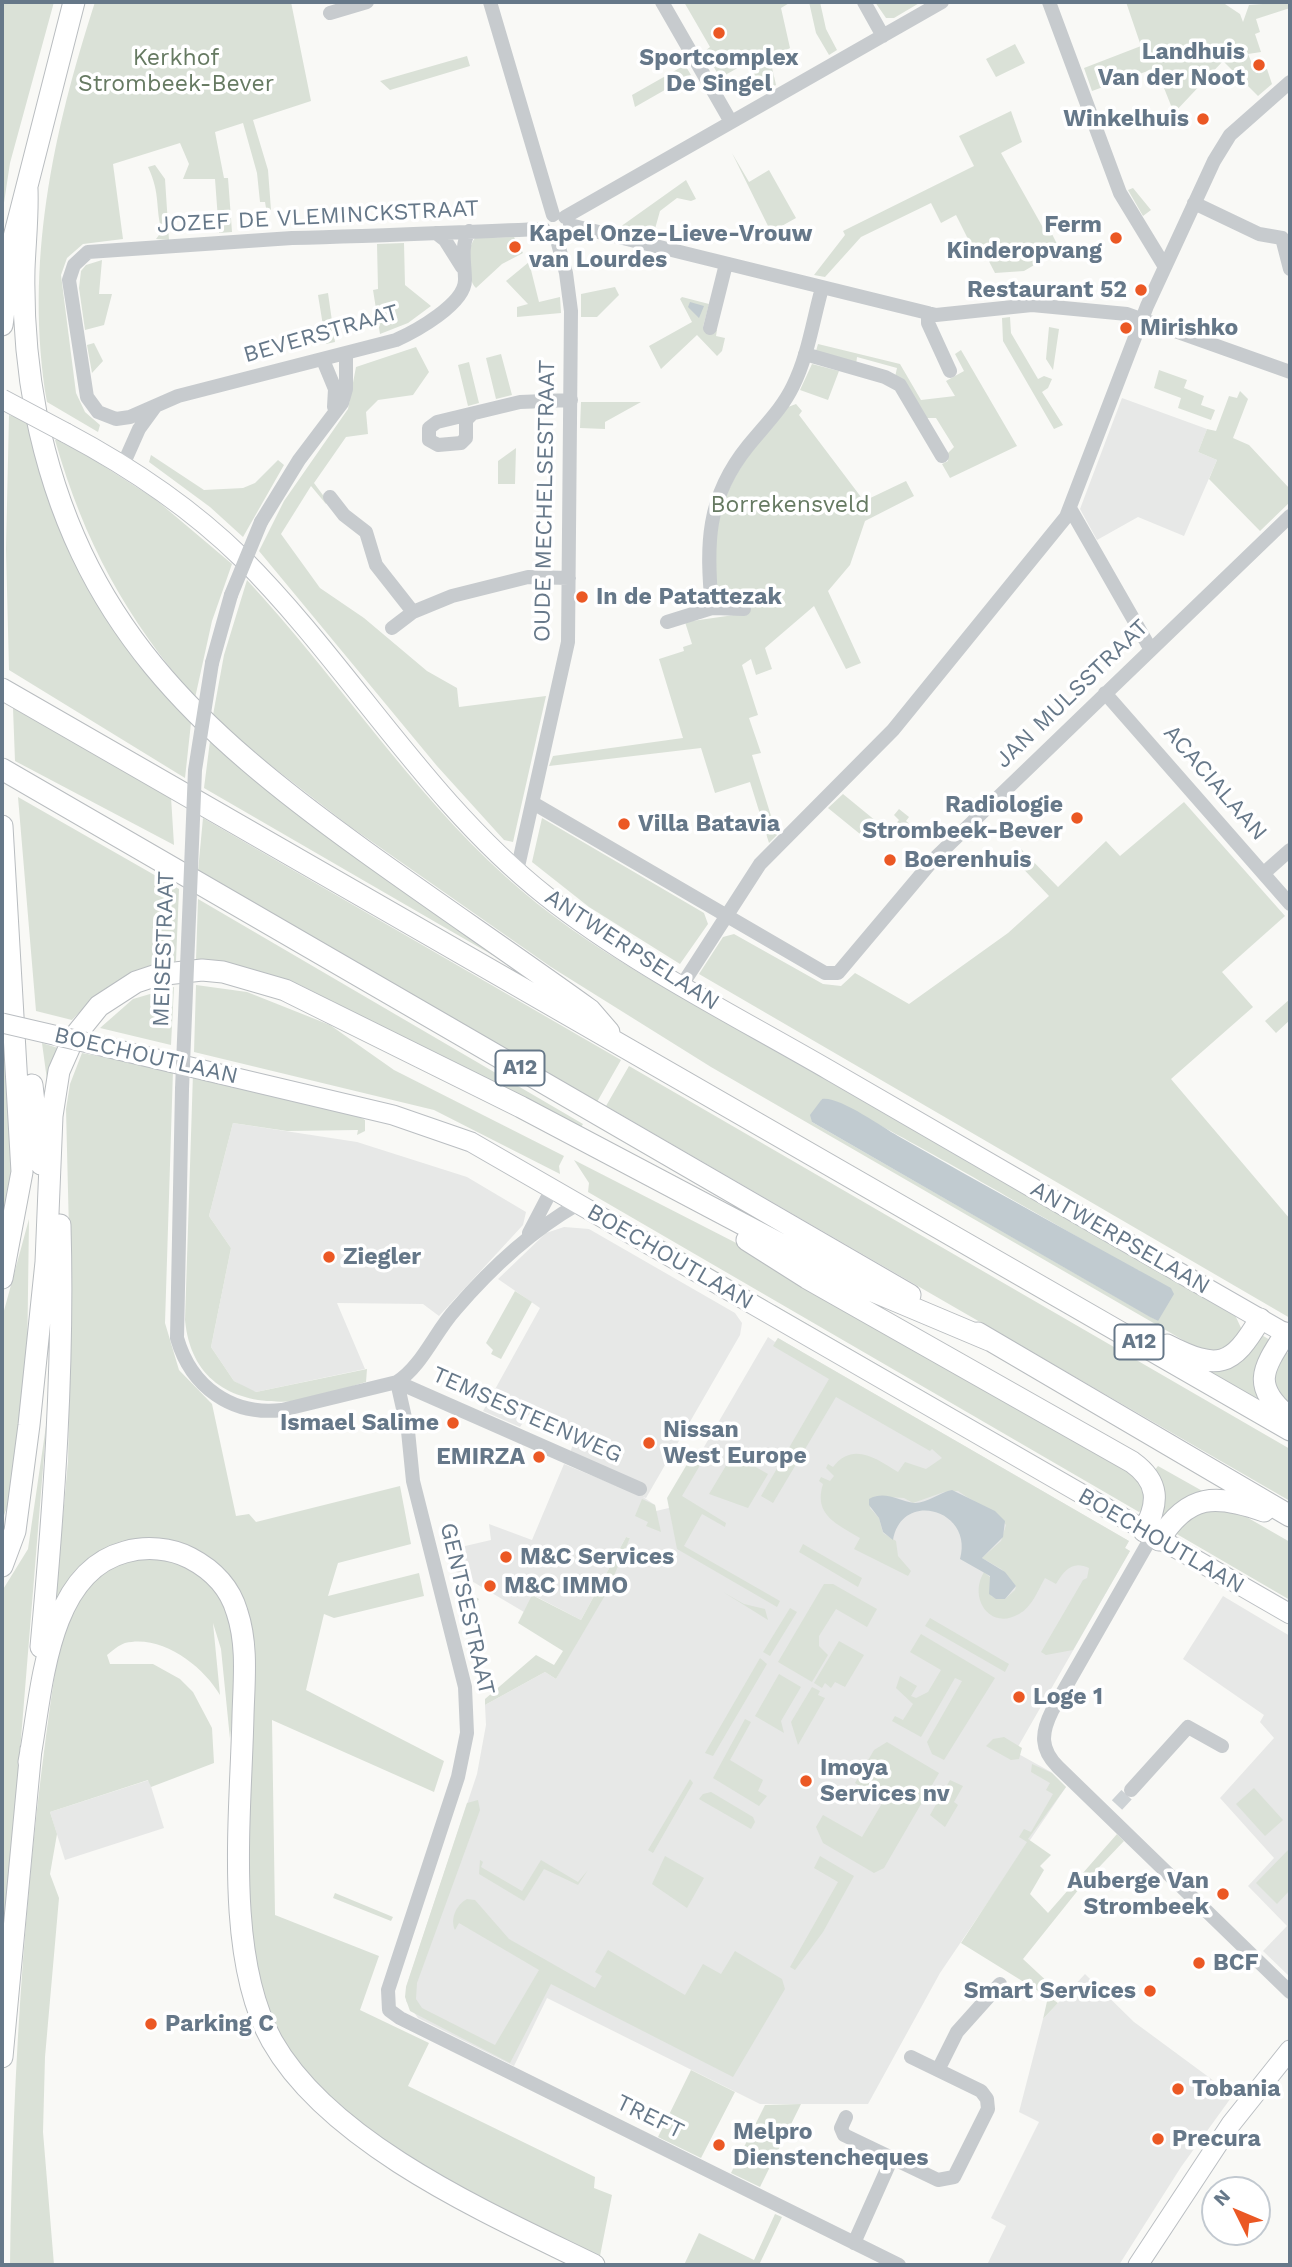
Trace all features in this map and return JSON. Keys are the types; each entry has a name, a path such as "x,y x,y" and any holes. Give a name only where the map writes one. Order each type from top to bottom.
{"highway":[{"path":"2,325 11,253 47,97 74,2"},
{"path":"27,189 25,321 30,375 46,452 81,550 97,583 143,655 198,718 268,780 590,1010 619,1043"},
{"name":"A12","path":"2,689 1290,1430"},
{"name":"A12","path":"2,769 989,1340 1290,1518"},
{"path":"2,826 22,1172 2,1279"},
{"path":"5,861 14,905 39,1156 46,1192"},
{"path":"2,1566 15,1531 29,1425 46,1262 46,1192 52,1146 54,1095 59,1071 74,1037 99,1006 136,982 157,975 212,971 245,976 304,998 856,1284 989,1340"},
{"path":"2,2057 55,1496 63,1315 60,1224 52,1146"},
{"path":"699,1201 750,1242 807,1278 1141,1468 1148,1475 1156,1495 1152,1536"},
{"path":"987,1256 1202,1360 1228,1359 1237,1354 1260,1319"},
{"path":"1288,1335 1265,1367 1263,1377 1267,1392 1290,1418"},
{"path":"1152,1536 1180,1513 1205,1501 1234,1502 1290,1518"},
{"path":"29,1762 56,1626 77,1584 100,1563 134,1550 172,1551 207,1568 229,1593 241,1628 244,1666 241,1936 251,1992 272,2041 309,2090 362,2135 466,2201 594,2265"}],"main road":[{"name":"ANTWERPSELAAN","path":"2,399 123,466 197,518 258,575 442,796 517,871 581,923 682,985 1288,1335"},
{"name":"BOECHOUTLAAN","path":"2,1023 426,1124 471,1142 1290,1614"},
{"path":"1138,2265 1231,2124 1290,2050"}],"street":[{"path":"330,13 367,2"},
{"path":"490,2 563,219 568,234 557,240 549,237 544,229 546,220 563,219 726,264 928,313 1032,305 1143,318 1290,372"},
{"path":"662,2 731,122"},
{"path":"864,2 883,36"},
{"path":"563,219 942,2"},
{"path":"1049,2 1120,193 1165,267"},
{"path":"682,985 760,864 893,730 1071,510 1143,318 1194,203 1230,135 1290,82"},
{"path":"1194,203 1259,234 1282,238 1290,269"},
{"name":"JOZEF DE VLEMINCKSTRAAT","path":"93,250 544,229"},
{"name":"BEVERSTRAAT","path":"93,250 77,261 69,280 87,397 98,412 119,420 158,403 396,340 430,321 461,293 465,281 465,242 469,231"},
{"path":"436,233 445,240 463,268"},
{"name":"OUDE MECHELSESTRAAT","path":"517,871 568,642 570,299 557,240"},
{"path":"710,328 726,264"},
{"path":"712,608 707,546 717,499 741,456 785,400 805,354 822,288"},
{"path":"928,313 928,323 950,371"},
{"name":"MEISESTRAAT","path":"346,354 345,396 299,460 261,522 231,595 212,663 195,770 175,1318 180,1349 191,1371 205,1387 231,1404 268,1412 397,1382"},
{"path":"805,354 885,377 900,385 942,456"},
{"path":"323,360 335,390 331,418"},
{"path":"471,415 520,402 571,400"},
{"path":"123,466 139,429 158,403"},
{"path":"330,498 344,514 366,531 376,565 413,612"},
{"path":"1071,510 1151,650"},
{"name":"JAN MULSSTRAAT","path":"725,916 825,973 838,973 934,859 1290,516"},
{"path":"393,628 413,612 452,596 528,578 569,578"},
{"path":"667,622 712,608 744,609"},
{"name":"ACACIALAAN","path":"1105,693 1290,904"},
{"path":"533,803 725,916"},
{"path":"1264,873 1290,850"},
{"path":"525,1240 552,1189"},
{"path":"397,1382 409,1372 453,1312 525,1240 578,1204"},
{"name":"TEMSESTEENWEG","path":"397,1382 640,1489"},
{"name":"GENTSESTRAAT","path":"387,2004 388,1990 458,1777 467,1733 465,1687 413,1481 408,1431 397,1382"},
{"path":"1152,1536 1052,1711 1043,1738 1046,1753 1053,1762 1112,1810 1290,1992"},
{"path":"1130,1790 1188,1727 1223,1746"},
{"path":"938,2070 957,2032 1000,1984"},
{"name":"TREFT","path":"387,2004 400,2018 899,2265"},
{"path":"846,2117 841,2128 843,2134 938,2180 950,2180 957,2173 989,2104 981,2091 911,2057"},
{"path":"854,2243 892,2158"}],"shaded area":[{"path":"690,302 704,306 699,318 688,307"},
{"path":"1122,398 1207,429 1198,452 1217,460 1184,536 1138,517 1097,540 1080,509"},
{"path":"822,1099 839,1102 860,1113 1171,1288 1174,1294 1158,1321 812,1122 810,1115"},
{"path":"233,1123 357,1142 467,1177 526,1212 523,1225 439,1316 423,1304 337,1303 365,1369 251,1391 234,1381 211,1347 231,1248 209,1216"},
{"path":"564,1227 589,1229 735,1313 742,1323 740,1335 646,1498 643,1497 655,1505 656,1511 673,1507 672,1502 768,1337 775,1342 778,1338 1129,1541 1125,1548 1130,1551 1015,1752 1051,1772 1066,1787 940,1973 868,2104 760,2104 547,1998 514,2066 418,2018 406,2001 406,1987 477,1774 486,1725 485,1705 545,1672 556,1679 630,1538 626,1537 581,1620 533,1595 524,1612 453,1570 448,1550 491,1540 489,1524 532,1540 564,1464 639,1495 570,1453 574,1441 528,1415 520,1427 483,1411 540,1308 498,1279 546,1233"},
{"path":"952,1490 995,1511 1005,1521 1003,1537 982,1558 1005,1572 1016,1586 1005,1599 996,1599 989,1594 990,1576 960,1559 962,1542 957,1528 947,1518 935,1512 922,1511 909,1515 899,1524 893,1540 883,1532 879,1518 869,1505 869,1499 875,1497 886,1496 918,1503"},
{"path":"1223,1596 1290,1636 1290,1977 1263,1951 1287,1926 1248,1886 1274,1858 1220,1798 1274,1738 1260,1722 1264,1715 1183,1659"},
{"path":"149,1780 164,1828 65,1860 50,1812"},
{"path":"1085,1974 1134,2022 1233,2095 1181,2167 1119,2265 987,2265 1006,2226 991,2218 1039,2122 1019,2112 1043,2019"}],"green space":[{"path":"2,2 54,2 10,163 2,216"},
{"name":"Kerkhof Strombeek-Bever","path":"95,2 291,2 311,101 253,120 268,170 271,210 266,208 265,202 260,202 257,173 243,123 215,132 224,178 228,178 232,232 219,233 215,179 183,179 189,164 180,143 113,164 123,239 83,244 67,258 61,275 76,393 85,412 100,425 98,432 47,402 39,300 41,250 55,150"},
{"path":"684,2 791,2 781,8 790,48 770,59 776,85 764,92 748,62 720,78 705,51 710,47"},
{"path":"809,2 820,2 826,29 837,50 829,55 816,33"},
{"path":"875,2 921,2 894,18 886,18"},
{"path":"1126,2 1222,2 1240,14 1243,22 1249,5 1290,2 1290,8 1256,19 1260,32 1255,34 1261,52 1248,54 1256,73 1267,69 1272,84 1258,96 1223,61 1174,113 1156,68 1092,91 1084,68 1141,46"},
{"path":"1015,44 1025,63 996,77 986,59"},
{"path":"467,56 470,66 390,90 380,81"},
{"path":"685,65 691,75 635,107 632,95"},
{"path":"1011,111 1022,142 1001,153 1046,233 1051,232 1060,250 1024,271 995,273 980,244 972,247 956,215 941,223 931,203 861,237 825,277 814,275 845,235 843,231 974,166 959,136"},
{"path":"732,153 749,182 769,170 796,218 771,232"},
{"path":"155,165 165,179 169,240 156,239 162,231 155,185 148,167"},
{"path":"686,180 696,199 691,201 677,198 660,211 653,236 620,227"},
{"path":"1133,188 1151,210 1143,216 1128,190"},
{"path":"514,237 523,253 502,264 476,288 470,278 468,263 475,238"},
{"path":"404,243 405,285 431,306 408,323 380,334 373,290 378,289 377,244"},
{"path":"102,260 99,294 112,294 104,325 85,330 79,288 81,271 86,265"},
{"path":"529,262 539,302 560,297 561,313 517,317 517,307 528,304 506,281"},
{"path":"615,287 619,295 597,317 581,317 581,294"},
{"path":"328,293 335,342 326,344 318,295"},
{"path":"682,297 709,304 703,327 717,330 716,336 725,338 722,351 717,356 697,335 661,369 649,346 692,322 680,299"},
{"path":"1010,317 1011,333 1038,379 1044,376 1052,379 1048,388 1042,392 1063,425 1054,429 1003,341 1002,318"},
{"path":"1049,327 1059,329 1053,370 1046,359"},
{"path":"94,343 103,361 92,373 87,345"},
{"path":"818,344 900,364 921,400 955,396 946,381 964,371 955,354 961,350 1017,446 950,478 942,464 948,461 948,453 954,447 936,418 926,418 895,377 897,368 857,357 856,365 816,351"},
{"path":"416,347 429,372 413,395 378,400 366,412 368,434 346,437 314,483 328,502 326,504 311,486 281,534 320,588 364,618 427,671 457,688 459,707 546,696 513,842 504,840 437,766 259,551 284,501 348,409 356,367"},
{"path":"501,354 512,395 496,399 486,358"},
{"path":"469,362 479,403 468,406 458,365"},
{"path":"812,364 839,371 828,400 800,390"},
{"path":"1159,370 1187,380 1184,388 1204,396 1201,405 1215,410 1211,420 1178,408 1181,398 1154,388"},
{"path":"1240,391 1248,399 1233,438 1249,445 1290,489 1290,502 1260,531 1209,479 1217,460 1198,452 1207,429 1216,431 1229,396 1237,398"},
{"path":"581,402 641,402 605,422 605,429 580,428"},
{"name":"Borrekensveld","path":"796,404 802,411 799,415 864,501 906,481 914,496 865,521 850,565 828,591 861,663 846,669 814,606 765,648 772,669 756,675 751,659 742,665 758,715 749,718 761,753 752,755 777,835 769,843 750,782 715,793 701,748 549,766 553,756 683,738 659,659 684,651 683,647 692,644 685,622 734,615 734,602 719,589 714,570 722,510 736,475 746,459 788,407"},
{"path":"9,415 30,422 39,457 163,692 191,723 185,778 9,670 6,549"},
{"path":"55,440 63,440 155,499 232,564 212,621 195,698 148,638 110,577 79,512"},
{"path":"516,448 515,484 498,484 498,461"},
{"path":"151,455 204,490 243,488 255,483 278,460 284,465 243,537 210,507 149,462"},
{"path":"247,580 437,807 506,877 537,904 641,974 1235,1315 1242,1330 1239,1341 1216,1353 1195,1347 711,1067 551,967 348,825 256,754 213,715 224,655","holes":["822,1099 839,1105 1140,1271 1158,1321 812,1122"]},
{"path":"13,708 171,797 174,845 15,761"},
{"path":"210,741 289,806 496,954 494,956 204,788"},
{"path":"843,794 882,826 874,832 866,826 860,834 828,808"},
{"path":"18,797 179,889 176,961 145,970 119,982 107,989 72,1020 36,1011"},
{"path":"1184,802 1285,916 1222,972 1253,1007 1171,1079 1290,1219 1290,1318 699,974 723,937 734,934 823,984 841,986 855,973 909,1004 1008,933 1049,896 1013,858 1021,849 1058,887 1106,841 1120,856"},
{"path":"899,809 909,817 906,821 912,826 906,836 894,826 899,820 894,815"},
{"path":"203,818 621,1060 597,1102 198,871"},
{"path":"542,818 704,913 708,924 680,964 589,907 532,862"},
{"path":"198,899 583,1124 580,1129 300,985 233,964 196,960"},
{"path":"196,985 247,992 330,1025 394,1070 564,1156 559,1166 560,1174 434,1110 194,1052"},
{"path":"174,987 171,1045 100,1028 133,999"},
{"path":"1290,999 1290,1020 1276,1033 1265,1021"},
{"path":"2,1035 5,1036 13,1162 2,1243"},
{"path":"42,1043 58,1048 47,1080"},
{"path":"82,1053 173,1070 165,1323 179,1370 212,1404 236,1516 249,1514 256,1522 400,1486 411,1544 338,1563 328,1596 419,1573 424,1596 334,1618 324,1614 306,1690 444,1761 434,1792 272,1720 275,1915 379,1956 360,2010 429,2043 408,2086 595,2177 594,2188 612,2195 599,2261 489,2206 385,2143 333,2103 282,2043 253,1972 234,1589 132,1542 55,1605 68,1461 71,1313 66,1109 70,1084"},
{"path":"629,1066 1290,1449 1290,1501 606,1106"},
{"path":"193,1073 348,1110 365,1120 365,1131 357,1135 358,1130 287,1131 233,1123 209,1216 231,1248 211,1347 234,1381 256,1392 367,1369 366,1382 306,1400 275,1402 237,1394 221,1386 197,1360 189,1342 185,1320"},
{"path":"574,1160 746,1248 1130,1470 1143,1481 1145,1508 1139,1512 588,1192 589,1183"},
{"path":"29,1219 27,1365 11,1496 2,1521 2,1318"},
{"path":"637,1225 768,1301 766,1303"},
{"path":"515,1291 532,1302 501,1359 491,1354 493,1350 486,1343"},
{"path":"775,1307 794,1316 1127,1509"},
{"path":"1260,1334 1270,1340 1263,1403 1196,1366"},
{"path":"778,1338 1129,1541 1125,1548 1130,1551 1073,1650 1046,1655 1041,1652 1083,1580 1087,1578 1089,1568 1074,1566 1062,1574 1056,1584 1045,1578 1031,1603 1019,1614 1009,1618 991,1615 980,1601 980,1582 984,1572 991,1578 991,1596 1005,1599 1016,1586 1001,1569 982,1558 1001,1541 1006,1525 989,1510 958,1491 944,1492 913,1503 904,1498 875,1496 870,1508 879,1518 883,1533 896,1541 898,1556 911,1571 908,1576 854,1549 860,1538 829,1517 821,1504 823,1484 819,1481 821,1477 830,1481 834,1476 826,1468 828,1464 833,1467 841,1459 857,1454 873,1458 898,1472 905,1462 926,1469 942,1458 932,1449 930,1451 836,1397 773,1503 761,1496 829,1379 773,1346"},
{"path":"1290,1352 1290,1411 1270,1374 1286,1353"},
{"path":"47,1419 2,1972 2,1591 28,1549"},
{"path":"696,1449 706,1455 682,1496 726,1523 725,1527 702,1514 684,1546 780,1601 777,1607 677,1549 667,1498"},
{"path":"733,1454 768,1474 748,1508 709,1494"},
{"path":"1158,1466 1206,1493 1160,1524 1154,1471"},
{"path":"642,1499 655,1505 661,1532 646,1526 648,1522 635,1516"},
{"path":"1202,1509 1236,1511 1290,1542 1290,1600 1175,1533 1177,1525"},
{"path":"626,1537 630,1538 607,1592 556,1679 545,1672 485,1705 485,1699 536,1655 554,1665 563,1651 518,1623 532,1595 581,1620"},
{"path":"803,1544 862,1578 858,1587 799,1552"},
{"path":"145,1557 177,1562 200,1573 216,1590 227,1612 233,1637 235,1664 230,1739 221,1649 213,1623 220,1695 192,1663 153,1643 125,1643 107,1655 110,1664 153,1664 180,1679 193,1692 212,1728 214,1763 151,1787 148,1780 50,1812 57,1834 50,1874 59,1898 45,2057 43,2132 54,2265 10,2265 14,2113 23,1961 37,1810 57,1659 75,1606 91,1582 113,1566"},
{"path":"824,1584 833,1584 877,1609 867,1627 836,1609 819,1636 819,1646 828,1655 812,1682 778,1662"},
{"path":"456,1585 479,1599 469,1615 463,1611"},
{"path":"723,1592 744,1604 765,1609 768,1620"},
{"path":"790,1608 797,1612 770,1656 763,1652"},
{"path":"930,1618 1009,1664 1005,1672 925,1626"},
{"path":"921,1634 995,1678 944,1760 932,1754 927,1742 962,1681 955,1678 921,1737 892,1721 895,1716 903,1720 913,1704 896,1688 900,1676 917,1686 911,1696 916,1698 928,1692 941,1670 910,1652"},
{"path":"839,1641 864,1655 845,1687 835,1682 831,1688 825,1683 822,1688 814,1683"},
{"path":"760,1658 767,1664 713,1756 705,1753"},
{"path":"779,1674 801,1687 781,1721 784,1733 755,1716"},
{"path":"812,1687 820,1691 818,1695 825,1698 798,1745 791,1722"},
{"path":"745,1719 751,1722 730,1760 763,1780 758,1791 767,1796 759,1806 713,1778"},
{"path":"1004,1737 1022,1748 1019,1759 1011,1760 986,1746 993,1739"},
{"path":"887,1742 939,1773 884,1868 874,1873 823,1843 816,1827 823,1815 862,1837 884,1800 855,1783 874,1750"},
{"path":"1032,1764 1052,1773 1066,1787 1028,1839 1051,1855 1040,1866 1044,1870 1030,1894 1048,1913 1117,1834 1124,1841 1083,1884 1023,1959 1052,1986 1049,1997 1058,2003 1043,2019 1048,1997 961,1943 1027,1842 1019,1837 1024,1829 1031,1832 1053,1794 1046,1790 1050,1783 1031,1772"},
{"path":"690,1779 693,1783 653,1853 648,1850"},
{"path":"950,1780 963,1786 954,1802 958,1805 945,1827 930,1815"},
{"path":"1254,1788 1283,1820 1265,1836 1236,1804"},
{"path":"711,1792 753,1817 755,1822 751,1829 699,1799 703,1794"},
{"path":"478,1800 480,1810 417,1983 416,1999 422,2008 495,2045 539,1970 459,1923 455,1930 455,1913 467,1899 475,1900 509,1939 595,1988 602,1976 595,1972 608,1950 685,1995 703,1964 721,1974 735,1951 782,1979 785,1989 733,2077 551,1984 510,2063 410,2011 405,1997 406,1987 467,1803"},
{"path":"1290,1848 1290,1890 1277,1904 1256,1883"},
{"path":"665,1856 704,1878 687,1908 652,1884"},
{"path":"820,1856 854,1876 823,1932 795,1970 790,1967 838,1882 814,1868"},
{"path":"480,1860 483,1862 481,1867 522,1891 541,1860 578,1882 588,1870 578,1885 544,1869 524,1901 479,1874"},
{"path":"335,1893 393,1917 391,1921 333,1898"},
{"path":"691,2070 735,2092 701,2158 658,2137"},
{"path":"801,2104 760,2187 731,2173 765,2105"},
{"path":"775,2214 782,2217 759,2265 684,2265 699,2233 754,2260"}],"tunnel":[{"path":"1117,1805 1131,1790"}],"place":[{"name":"Sportcomplex De Singel","path":"719,33"},
{"name":"Landhuis Van der Noot","path":"1259,65"},
{"name":"Winkelhuis","path":"1203,119"},
{"name":"Ferm Kinderopvang","path":"1116,238"},
{"name":"Kapel Onze-Lieve-Vrouw van Lourdes","path":"515,247"},
{"name":"Restaurant 52","path":"1141,290"},
{"name":"Mirishko","path":"1126,328"},
{"name":"In de Patattezak","path":"582,597"},
{"name":"Radiologie Strombeek-Bever","path":"1077,818"},
{"name":"Villa Batavia","path":"624,824"},
{"name":"Boerenhuis","path":"890,860"},
{"name":"Ziegler","path":"329,1257"},
{"name":"Ismael Salime","path":"453,1423"},
{"name":"Nissan West Europe","path":"649,1443"},
{"name":"EMIRZA","path":"539,1457"},
{"name":"M&C Services","path":"506,1557"},
{"name":"M&C IMMO","path":"490,1586"},
{"name":"Loge 1","path":"1019,1697"},
{"name":"Imoya Services nv","path":"806,1781"},
{"name":"Auberge Van Strombeek","path":"1223,1894"},
{"name":"BCF","path":"1199,1963"},
{"name":"Smart Services","path":"1150,1991"},
{"name":"Parking C","path":"151,2024"},
{"name":"Tobania","path":"1178,2089"},
{"name":"Precura","path":"1158,2139"},
{"name":"Melpro Dienstencheques","path":"719,2145"}]}
